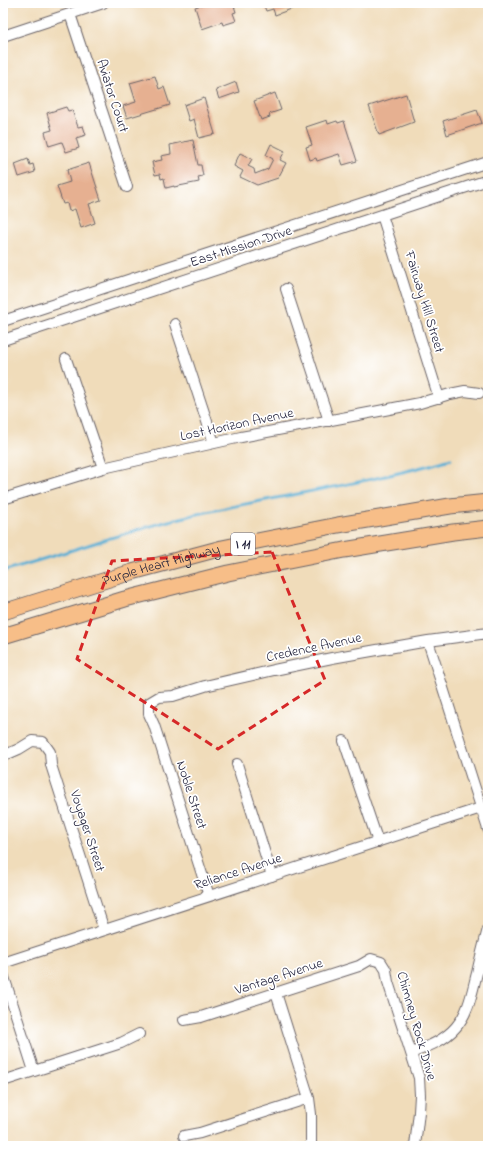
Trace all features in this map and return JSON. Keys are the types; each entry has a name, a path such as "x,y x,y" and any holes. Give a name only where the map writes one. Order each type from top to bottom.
{"highway":[{"name":"Purple Heart Highway","path":"3,612 132,572 222,548 346,523 450,506 488,502"},
{"name":"Purple Heart Highway","path":"3,636 125,599 228,573 344,550 453,532 488,528"}],"street":[{"path":"3,36 104,3"},
{"name":"Aviator Court","path":"70,14 127,187"},
{"name":"East Mission Drive","path":"3,321 488,162"},
{"name":"East Mission Drive","path":"3,340 488,180"},
{"name":"Fairway Hill Street","path":"382,215 439,398"},
{"path":"286,289 329,421"},
{"path":"3,328 41,315 62,302"},
{"path":"175,324 214,443"},
{"path":"66,359 103,468"},
{"name":"Lost Horizon Avenue","path":"3,499 103,468 214,443 386,410 465,391 479,393"},
{"name":"Credence Avenue","path":"149,703 159,697 173,696 205,686 332,658 428,641 488,633"},
{"path":"428,641 488,829"},
{"name":"Noble Street","path":"149,703 149,714 154,725 209,896"},
{"path":"344,741 378,842"},
{"name":"Voyager Street","path":"3,756 32,742 43,742 50,752 51,765 104,930"},
{"path":"237,764 272,876"},
{"name":"Reliance Avenue","path":"3,963 481,808"},
{"path":"411,1053 439,1041 455,1028 466,1012 488,929"},
{"name":"Vantage Avenue","path":"184,1020 202,1017 359,966 371,959 381,962"},
{"name":"Chimney Rock Drive","path":"381,962 386,970 388,982 419,1078 420,1112 415,1146"},
{"path":"3,974 34,1071"},
{"path":"276,993 309,1098 311,1114 311,1146"},
{"path":"3,1081 122,1043 139,1034"},
{"path":"184,1136 200,1133 309,1098"}],"highlighted area":[{"path":"272,552 325,680 218,749 77,659 112,561"}],"building":[{"path":"208,3 233,3 236,12 233,13 236,21 223,25 222,22 202,29 195,7"},
{"path":"263,3 305,4 275,15 273,9 266,11"},
{"path":"155,76 159,89 164,87 170,105 127,118 123,106 136,102 130,83"},
{"path":"236,82 239,92 219,99 216,90"},
{"path":"275,93 281,110 269,114 270,117 261,120 254,101"},
{"path":"406,94 414,122 379,135 369,106"},
{"path":"204,98 215,134 199,138 194,119 189,121 184,105"},
{"path":"66,107 68,111 72,110 78,127 83,126 86,135 76,138 79,148 66,152 62,142 49,146 45,132 52,130 47,113"},
{"path":"477,110 482,123 447,135 443,121"},
{"path":"327,120 328,124 337,121 338,123 344,121 357,161 343,165 339,154 317,161 316,158 310,160 306,147 312,145 306,127"},
{"path":"193,140 198,165 201,165 203,176 198,177 199,182 166,188 164,178 161,179 160,174 155,175 152,162 162,160 161,156 171,154 170,145"},
{"path":"271,144 285,151 280,160 286,163 278,178 257,185 240,177 243,171 234,166 240,153 252,159 248,166 254,169 255,174 268,169 273,159 266,155"},
{"path":"28,159 30,165 33,164 35,172 19,177 15,164"},
{"path":"89,163 101,200 89,204 95,223 81,228 75,209 69,211 67,203 63,204 57,186 70,182 67,170"}],"waterway":[{"path":"3,571 175,519 385,476 451,459"}]}
